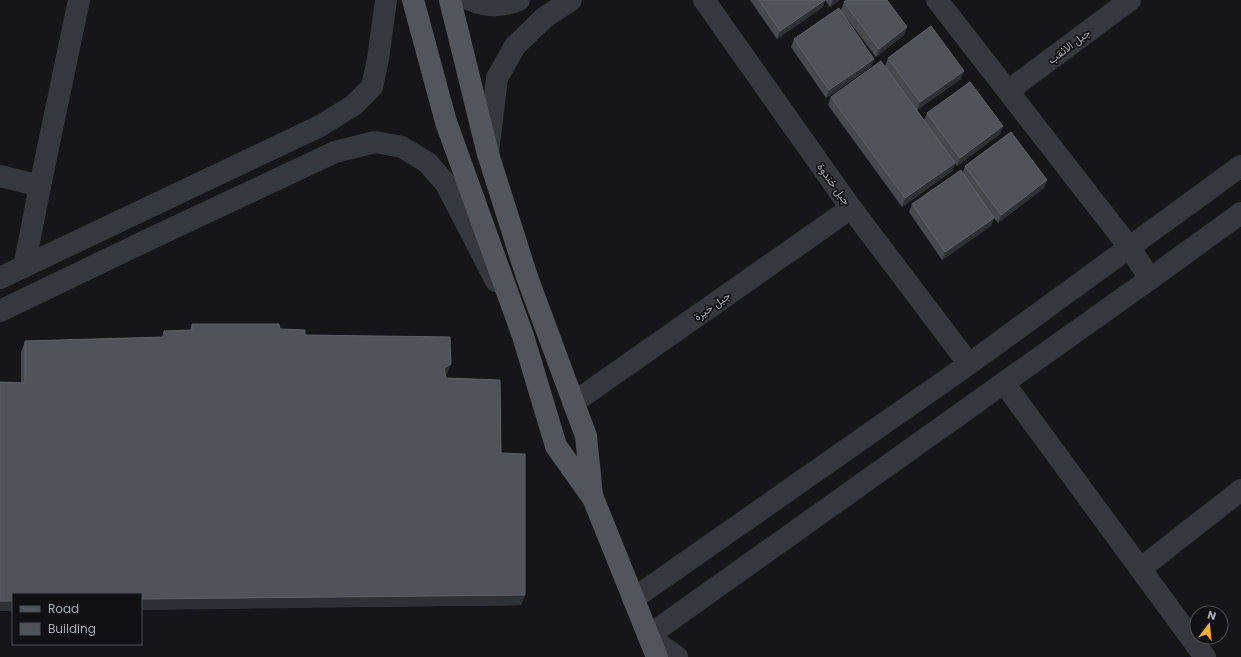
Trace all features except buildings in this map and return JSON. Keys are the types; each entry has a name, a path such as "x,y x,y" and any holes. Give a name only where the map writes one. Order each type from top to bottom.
{"main road":[{"path":"414,0 446,122 523,336 556,446 593,498 657,657"},
{"path":"450,0 488,154 527,277 586,436 593,498"}],"street":[{"path":"24,267 79,0"},
{"path":"0,278 320,126 354,105 372,87 378,59 386,0"},
{"path":"470,0 489,6 509,4 519,0"},
{"path":"488,154 497,78 515,46 544,18 571,0"},
{"name":"جبل خندوة","path":"704,0 851,208 969,364"},
{"path":"937,0 1130,248 1150,279"},
{"name":"جبل الاثقب","path":"1008,92 1130,0"},
{"path":"0,311 335,152 375,142 402,147 428,162 446,184 523,336"},
{"path":"634,599 969,364 1241,166"},
{"path":"0,176 40,186"},
{"name":"جبل خيرة","path":"574,403 851,208"},
{"path":"677,657 648,636 1241,213"},
{"path":"1004,383 1205,657"},
{"path":"1140,569 1241,490"}]}
